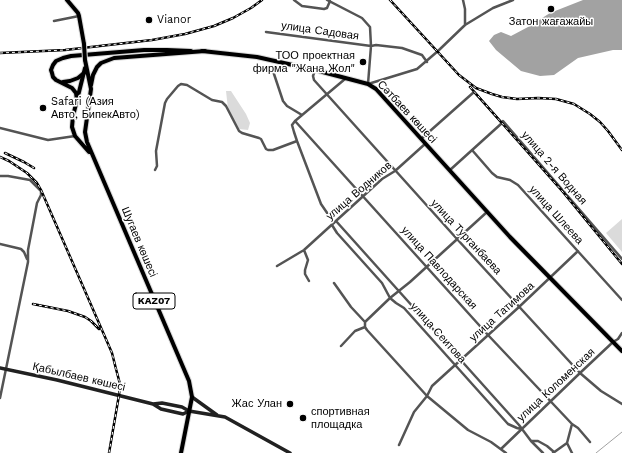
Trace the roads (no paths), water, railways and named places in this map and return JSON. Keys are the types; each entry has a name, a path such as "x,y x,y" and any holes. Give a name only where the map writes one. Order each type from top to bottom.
{"main road":[{"name":"Шугаев көшесі","path":"68,0 80,16 84,44 90,90 85,132 87,142 189,381 192,397 181,453"},
{"name":"Сәтбаев көшесі","path":"77,100 76,93 72,88 53,77 51,70 56,61 68,57 144,50 205,51 257,57 368,84 376,89 510,238 622,351"},
{"path":"90,90 93,75 97,66 114,58 205,51"},
{"name":"Шугаев көшесі","path":"79,88 86,65"},
{"path":"63,82 78,78 84,73"},
{"path":"85,132 84,135 75,136 72,127 73,116 79,88 86,85 90,90"},
{"name":"Шугаев көшесі","path":"75,136 91,154"},
{"name":"Қабылбаев көшесі","path":"0,368 153,404 161,409 183,414 189,411"},
{"path":"192,397 218,416"},
{"name":"Қабылбаев көшесі","path":"153,404 162,403 182,407 189,411 225,416 290,453"}],"street":[{"path":"294,0 302,6 324,10 327,8 329,0 362,18 370,27 371,46"},
{"path":"463,0 465,9 465,25"},
{"path":"368,84 417,69 427,62 465,25 494,8 513,0"},
{"path":"54,21 80,16"},
{"name":"улица Садовая","path":"266,32 371,46 376,45 402,48 422,55 427,62"},
{"name":"улица Садовая","path":"368,84 371,46"},
{"path":"272,68 283,101 287,106 302,115"},
{"name":"улица Турганбаева","path":"315,70 313,76 314,80 326,94 519,307 580,373 601,391 622,404"},
{"path":"295,121 346,78"},
{"path":"154,170 157,166 156,151 165,103 181,84 187,85 212,100 222,102 226,106 239,131 261,139 268,150 273,150 297,141"},
{"name":"улица 2-я Водная","path":"421,139 474,92 502,123 503,121 622,259"},
{"name":"улица Сеитова","path":"295,121 292,125 297,141 321,204 334,223 399,291 543,453"},
{"name":"улица Павлодарская","path":"295,121 488,335 550,402 578,428 590,442"},
{"path":"450,171 502,123"},
{"path":"0,128 48,140 75,136"},
{"name":"улица Водников","path":"277,266 304,250 382,179 395,171 425,144"},
{"name":"улица Шлеева","path":"472,150 497,177 510,180 518,185 622,300"},
{"path":"0,176 30,180 38,188 41,195 38,202 28,250 28,262 0,398"},
{"path":"365,322 487,212"},
{"name":"улица Сеитова","path":"334,223 337,233 382,283 390,298 404,308 508,424 522,429"},
{"path":"0,244 21,249 24,252 28,262"},
{"path":"304,250 308,260 305,274 309,281"},
{"name":"улица Татимова","path":"399,445 417,408 427,396 432,386 578,251"},
{"path":"334,283 351,307 365,322 365,327 427,396 468,430 506,453"},
{"path":"341,346 355,330 365,327"},
{"name":"улица Коломенская","path":"500,449 622,334"},
{"path":"572,424 567,443 572,453"},
{"path":"531,441 538,441 547,446 553,452 567,443"}],"waterway":[{"path":"596,453 622,432"}],"railway":[{"path":"0,53 65,50 152,40 185,34 214,26 233,18 262,0"},
{"path":"390,0 459,75 476,88 502,97 517,99 556,99 574,104 600,122 622,150"},
{"path":"470,87 563,192 622,264"},
{"path":"5,153 34,168"},
{"path":"0,157 27,173 37,183 112,353 120,384 109,453"},
{"path":"33,304 68,311 85,317 99,329"}],"place":[{"name":"Затон жағажайы","path":"551,9"},
{"name":"Vianor","path":"149,20"},
{"name":"ТОО проектная фирма \"Жана Жол\"","path":"363,62"},
{"name":"Safari (Азия Авто, БипекАвто)","path":"43,108"},
{"name":"Жас Улан","path":"290,404"},
{"name":"спортивная площадка","path":"303,418"}]}
